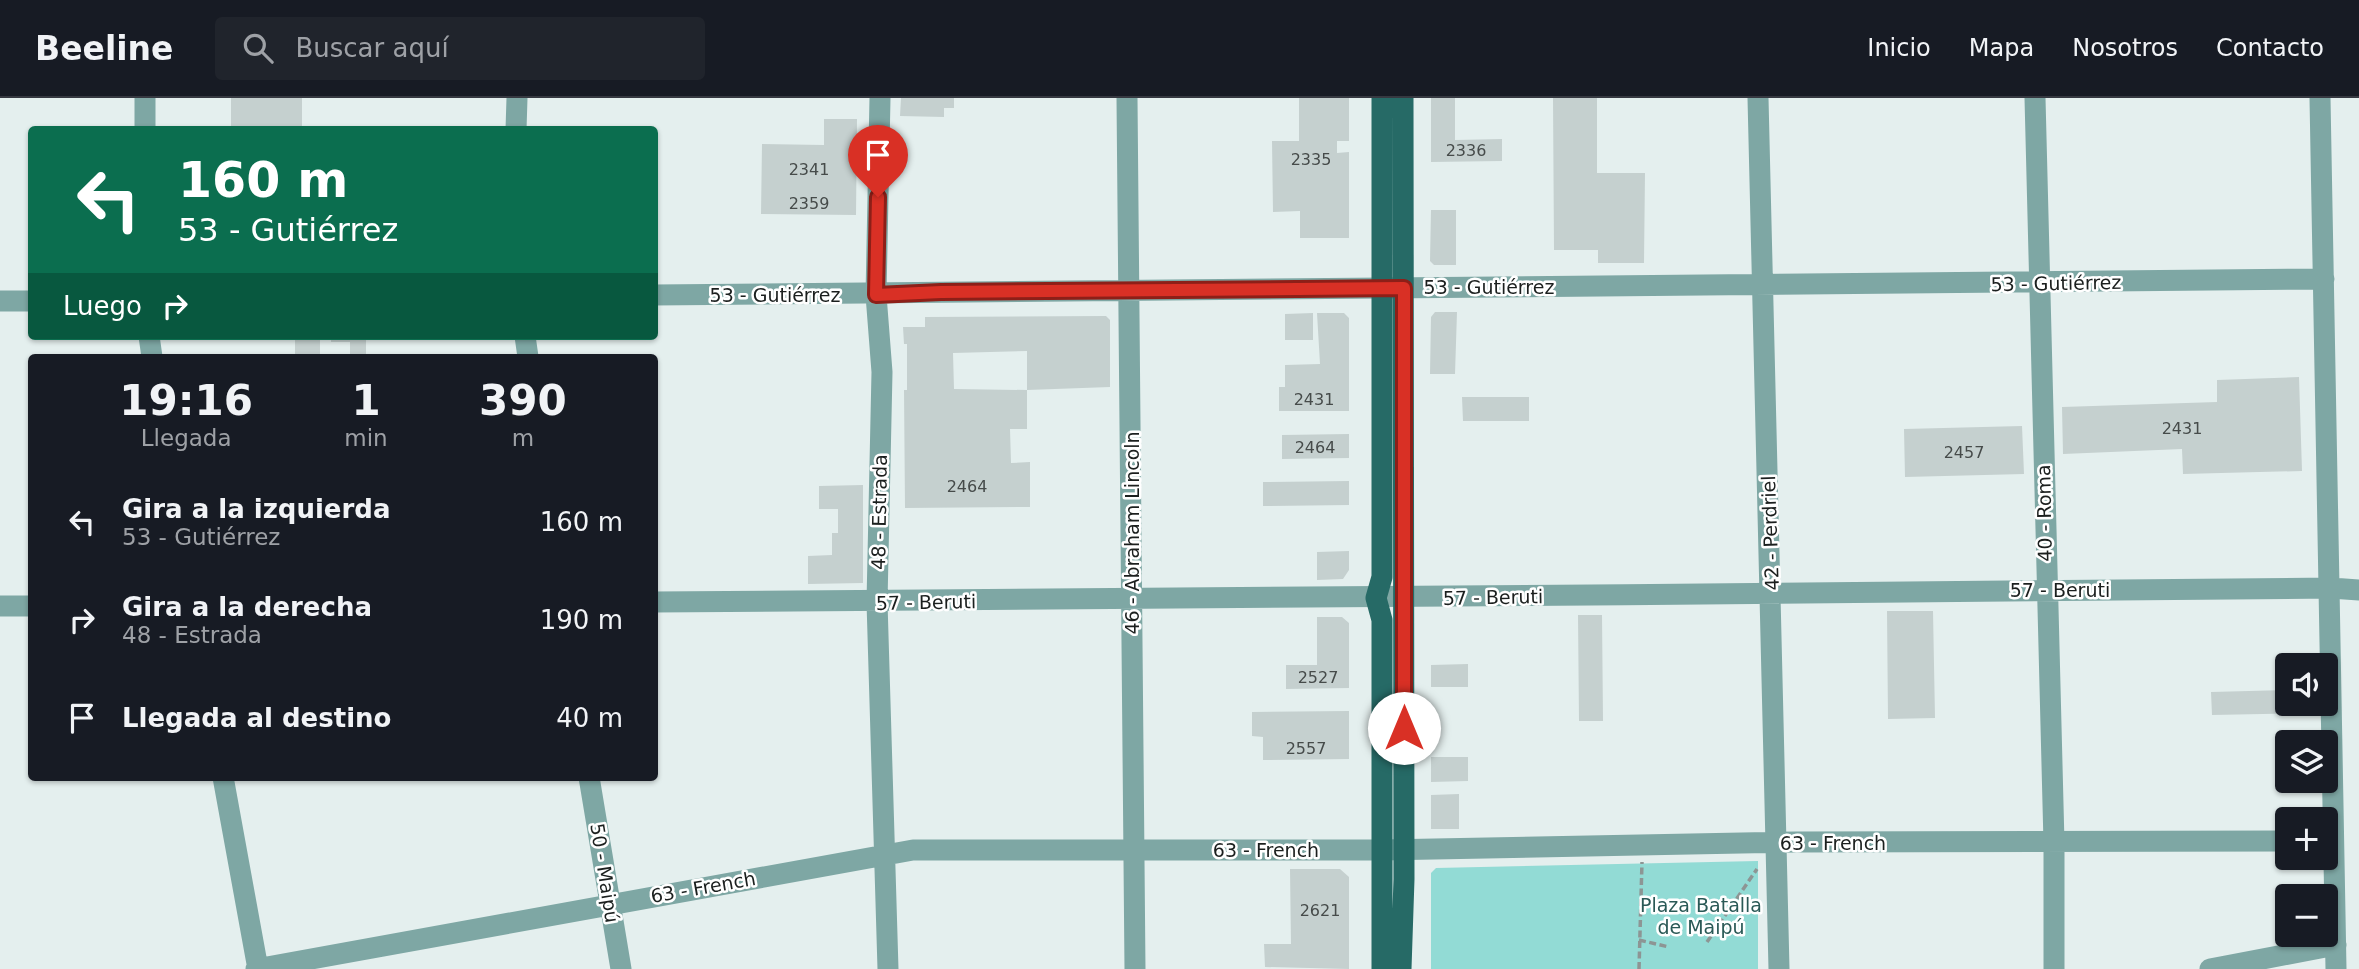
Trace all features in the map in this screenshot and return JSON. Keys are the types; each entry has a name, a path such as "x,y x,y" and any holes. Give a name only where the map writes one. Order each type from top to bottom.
{"main road":[{"path":"1382,98 1382,577 1376,598 1382,620 1382,969"},
{"path":"1401,969 1404,849 1404,98"}],"street":[{"path":"145,98 145,126"},
{"path":"516,126 517,98"},
{"name":"48 - Estrada","path":"880,98 876,295 882,372 877,602 887,853 888,969"},
{"name":"46 - Abraham Lincoln","path":"1127,98 1135,969"},
{"name":"42 - Perdriel","path":"1758,98 1779,969"},
{"name":"40 - Roma","path":"2035,98 2054,843 2054,969"},
{"path":"2320,98 2331,588 2330,807"},
{"name":"53 - Gutiérrez","path":"658,295 2324,279"},
{"path":"0,301 28,301"},
{"name":"57 - Beruti","path":"658,603 2046,590 2359,590"},
{"path":"0,606 28,606"},
{"path":"224,781 257,969"},
{"name":"50 - Maipú","path":"590,781 621,969"},
{"name":"63 - French","path":"257,969 887,853 1382,850 1775,843 2275,841"},
{"path":"2210,969 2326,947"},
{"path":"2336,947 2336,969"}],"path":[{"path":"1707,942 1775,843"},
{"path":"1639,969 1643,846"},
{"path":"1639,940 1669,947"}],"green space":[{"name":"Plaza Batalla de Maipú","path":"1758,861 1758,969 1431,969 1431,873 1436,868"}],"building":[{"path":"231,98 302,98 302,126 231,126"},
{"path":"901,98 954,98 954,108 944,108 944,117 900,116"},
{"path":"1299,98 1349,98 1349,141 1337,141 1337,153 1349,152 1349,238 1300,238 1300,211 1273,212 1272,141 1299,141"},
{"path":"1431,98 1455,98 1455,140 1502,139 1502,161 1431,162"},
{"path":"1553,98 1597,98 1597,173 1645,173 1644,263 1598,263 1598,250 1554,250"},
{"path":"824,119 857,119 856,215 761,214 762,144 824,145"},
{"path":"1431,210 1456,210 1456,265 1434,265 1430,261"},
{"path":"1435,312 1457,312 1455,374 1430,374 1431,317"},
{"path":"1313,313 1313,340 1285,340 1285,314"},
{"path":"1317,313 1344,313 1349,318 1349,411 1279,411 1279,387 1285,387 1285,365 1320,364"},
{"path":"1106,316 1110,320 1110,387 1027,390 1027,429 1010,429 1011,463 1030,462 1030,507 905,508 904,390 907,390 907,344 904,344 903,327 925,327 925,317","holes":["1027,351 1027,390 954,389 953,353"]},
{"path":"295,340 320,340 320,354 295,354"},
{"path":"366,340 366,354 350,354 350,342 331,342"},
{"path":"2299,377 2302,471 2183,474 2182,449 2063,454 2062,407 2217,402 2217,380"},
{"path":"1462,397 1529,397 1529,421 1463,421"},
{"path":"2022,426 2024,474 1905,477 1904,429"},
{"path":"1349,434 1349,458 1282,459 1282,435"},
{"path":"1349,481 1349,505 1263,506 1263,482"},
{"path":"863,485 863,583 808,584 808,556 832,555 832,533 838,533 838,509 819,509 819,486"},
{"path":"1349,551 1349,570 1343,579 1317,580 1317,552"},
{"path":"1887,611 1933,611 1935,718 1888,719"},
{"path":"1578,615 1602,615 1603,721 1579,721"},
{"path":"1317,617 1342,617 1349,623 1349,688 1286,689 1286,665 1317,665"},
{"path":"1468,664 1468,687 1431,687 1431,665"},
{"path":"2275,690 2275,714 2212,715 2211,692"},
{"path":"1349,711 1349,759 1263,760 1263,737 1252,736 1252,712"},
{"path":"1431,757 1468,757 1468,781 1431,782"},
{"path":"1459,794 1459,829 1431,829 1431,795"},
{"path":"1290,869 1340,869 1349,877 1349,969 1265,967 1264,944 1291,944"}],"route":[{"path":"878,197 876,295 941,292 1404,288 1404,728"}]}
